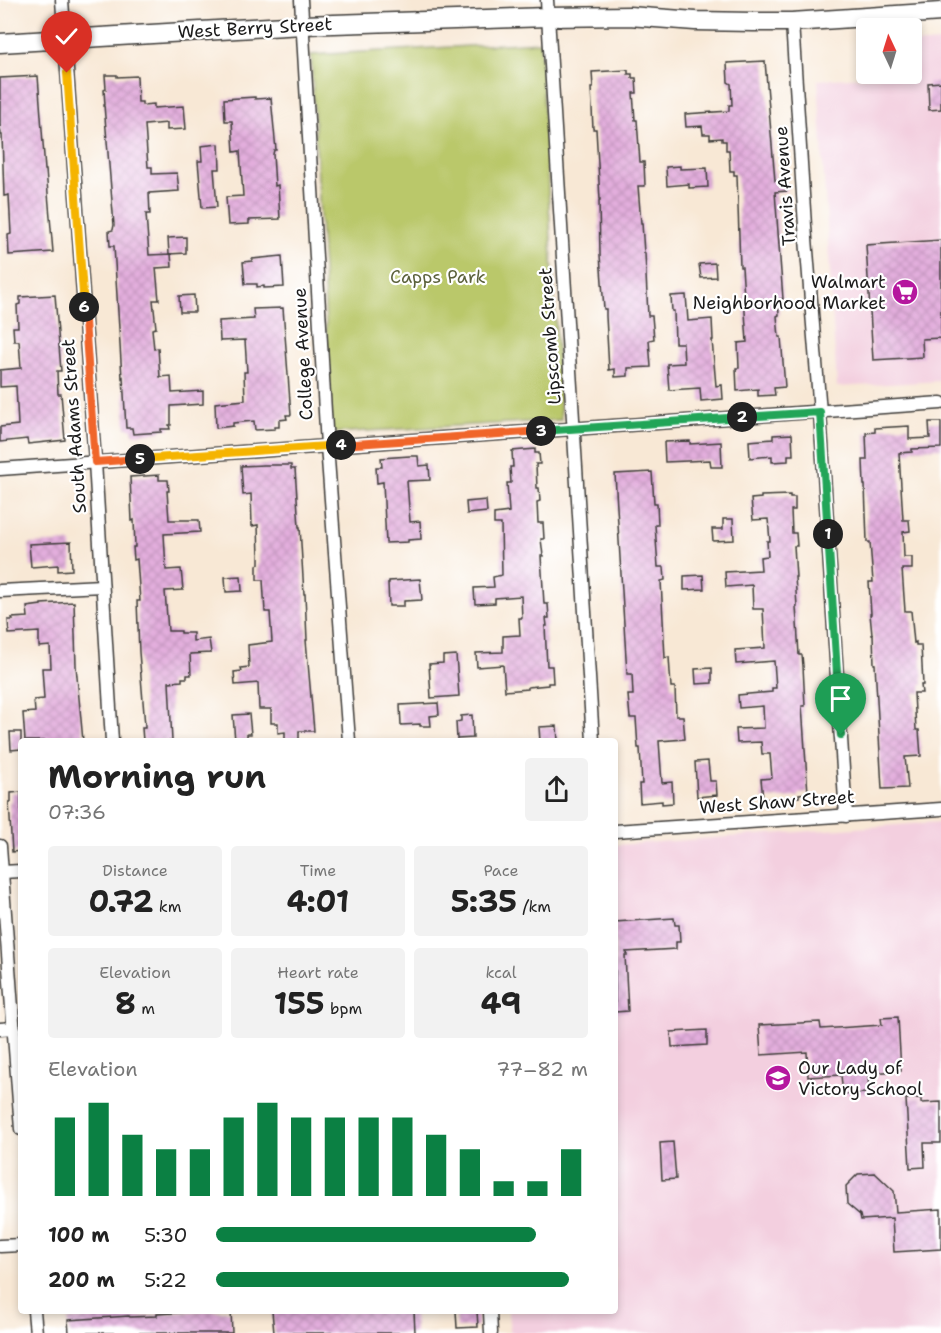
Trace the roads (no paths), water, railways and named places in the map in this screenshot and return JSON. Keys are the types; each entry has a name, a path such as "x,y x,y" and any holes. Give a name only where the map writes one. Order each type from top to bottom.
{"main road":[{"name":"West Berry Street","path":"0,43 547,8 694,21 753,22 792,22 941,12"}],"street":[{"name":"South Adams Street","path":"62,0 95,462 112,738"},
{"name":"College Avenue","path":"301,0 327,446 349,738"},
{"name":"Lipscomb Street","path":"547,8 593,738"},
{"name":"Travis Avenue","path":"792,22 846,816"},
{"path":"0,469 941,403"},
{"path":"0,591 102,586"},
{"name":"West Shaw Street","path":"618,831 941,809"},
{"path":"0,846 18,1074"},
{"path":"2,872 18,871"},
{"path":"0,1029 14,1028"},
{"path":"0,1246 18,1245"},
{"path":"34,1314 36,1333"},
{"path":"490,1314 491,1333"}],"place":[{"name":"Walmart Neighborhood Market","path":"905,292"},
{"name":"Our Lady of Victory School","path":"778,1078"}],"park label":[{"name":"Capps Park","path":"438,277"}]}
